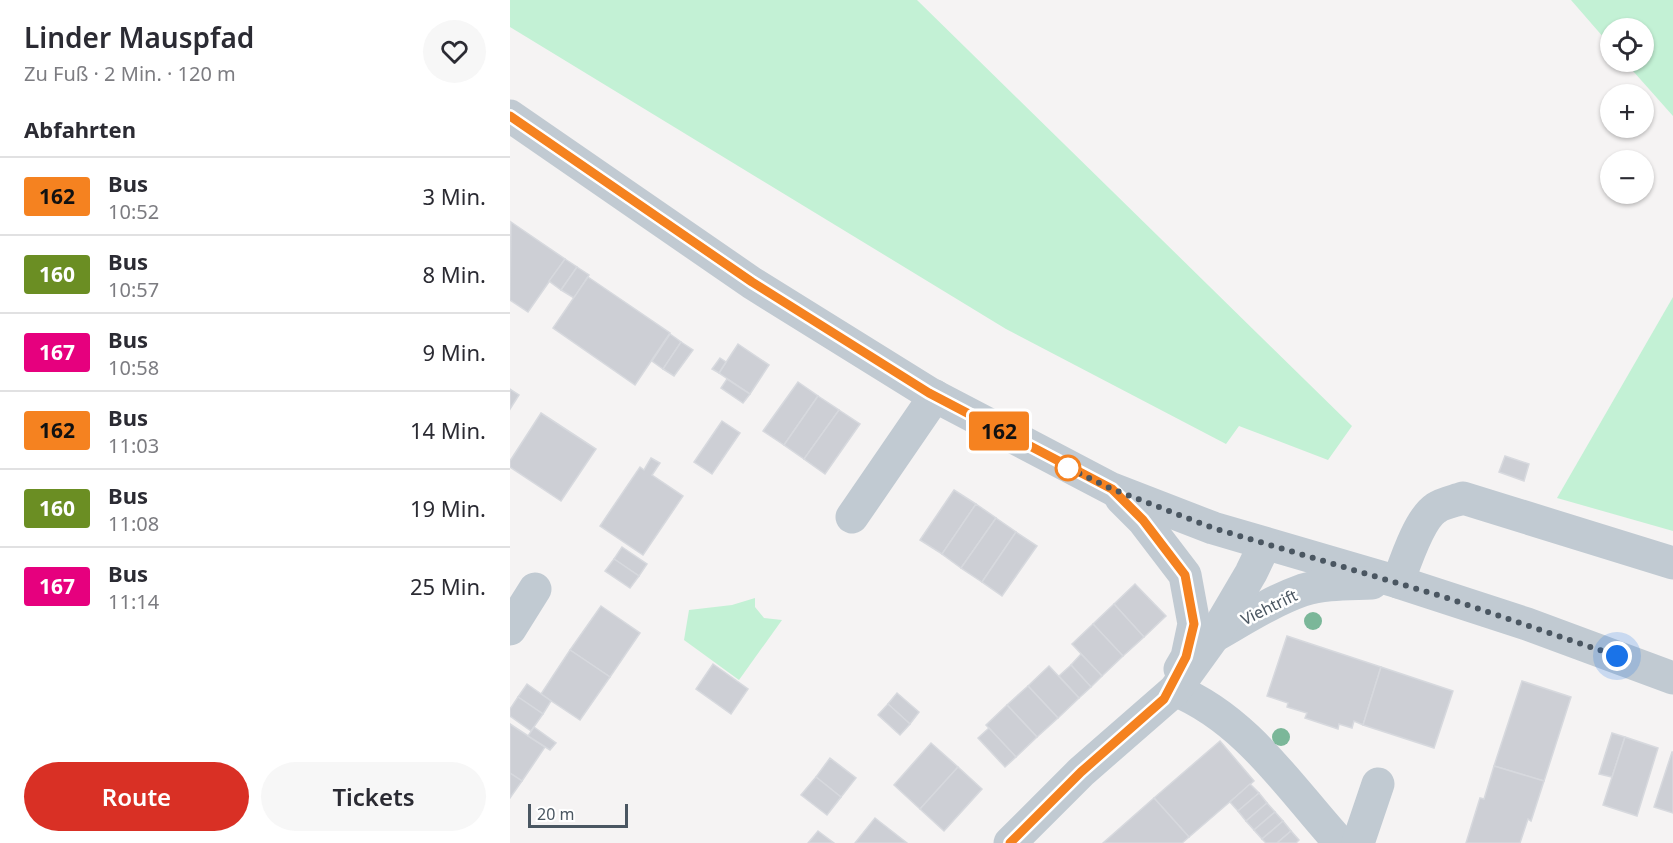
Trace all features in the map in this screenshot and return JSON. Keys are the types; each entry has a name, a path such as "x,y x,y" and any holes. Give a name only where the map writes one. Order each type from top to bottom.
{"street":[{"path":"510,116 752,282 935,396 1112,489 1213,528 1398,582 1527,624 1673,678"},
{"path":"852,517 935,396"},
{"name":"Viehtrift","path":"1112,489 1143,520 1185,575 1194,624 1186,657 1169,695"},
{"path":"1398,582 1412,543 1431,514 1436,508 1463,498 1673,563"},
{"name":"Viehtrift","path":"1010,843 1081,772 1169,695 1214,636 1251,573 1265,544"},
{"name":"Viehtrift","path":"1214,636 1267,606 1304,590 1343,583 1398,582"},
{"path":"510,629 535,589"},
{"path":"1169,695 1199,700 1219,713 1260,751 1340,843"},
{"path":"1358,843 1378,784"}],"green space":[{"path":"510,0 917,0 1352,426 1328,460 1239,426 1226,444 1006,329 510,27"},
{"path":"1571,0 1673,0 1673,116 1654,95 1654,84 1645,84 1634,72 1654,72 1654,18 1600,18 1600,33"},
{"path":"1673,297 1673,531 1557,498"},
{"path":"755,598 755,607 764,618 782,620 739,680 684,640 689,610 732,605"}],"building":[{"path":"511,222 565,259 528,312 510,300"},
{"path":"565,259 577,267 561,290 549,281"},
{"path":"577,267 589,275 574,298 561,290"},
{"path":"588,277 670,333 635,385 553,328"},
{"path":"670,334 681,342 663,369 652,361"},
{"path":"681,342 693,350 674,376 663,369"},
{"path":"738,344 769,365 750,394 719,373"},
{"path":"720,358 726,362 719,373 712,369"},
{"path":"727,379 750,394 743,403 721,388"},
{"path":"798,382 818,396 784,445 763,431"},
{"path":"510,389 519,395 510,409"},
{"path":"818,396 839,410 804,459 784,445"},
{"path":"839,410 860,424 825,474 804,459"},
{"path":"541,413 596,449 561,501 510,467 510,461"},
{"path":"722,421 740,433 712,474 694,462"},
{"path":"1505,456 1529,464 1524,481 1499,472"},
{"path":"651,458 660,463 652,475 683,496 643,555 600,526 640,467 644,470"},
{"path":"954,490 976,504 942,554 920,540"},
{"path":"976,504 996,518 961,568 942,554"},
{"path":"996,518 1016,532 982,582 961,568"},
{"path":"1016,532 1037,546 1002,596 982,582"},
{"path":"622,547 647,564 639,576 614,559"},
{"path":"614,559 639,576 630,588 605,571"},
{"path":"1135,584 1166,616 1144,637 1114,604"},
{"path":"1114,604 1144,637 1123,656 1093,624"},
{"path":"601,606 640,633 610,677 570,650"},
{"path":"1093,624 1123,656 1102,676 1072,644"},
{"path":"1287,636 1381,667 1363,725 1354,721 1352,728 1339,724 1338,729 1305,718 1307,713 1287,707 1288,703 1267,696"},
{"path":"570,650 610,677 580,720 541,694"},
{"path":"1081,654 1102,676 1091,687 1071,665"},
{"path":"713,664 748,689 731,714 696,689"},
{"path":"1071,665 1091,687 1079,698 1059,676"},
{"path":"1049,666 1079,698 1058,718 1028,686"},
{"path":"1381,667 1453,691 1434,748 1363,725"},
{"path":"1522,681 1571,697 1544,781 1494,766"},
{"path":"527,684 551,701 543,714 518,697"},
{"path":"1028,686 1058,718 1037,737 1007,705"},
{"path":"897,693 919,712 910,724 888,704"},
{"path":"518,697 543,714 531,731 510,716 510,709"},
{"path":"888,704 910,724 900,735 878,715"},
{"path":"1007,705 1037,737 1016,757 986,725"},
{"path":"510,724 545,747 522,781 510,773"},
{"path":"534,727 556,743 550,750 528,736"},
{"path":"989,728 1016,757 1005,767 978,738"},
{"path":"1612,733 1625,737 1612,777 1599,774"},
{"path":"1625,737 1658,748 1637,816 1603,805"},
{"path":"1220,741 1254,781 1189,837 1154,798"},
{"path":"931,743 958,767 920,809 894,785"},
{"path":"1673,752 1673,813 1654,807"},
{"path":"830,758 856,778 841,797 816,777"},
{"path":"1494,766 1544,781 1531,821 1528,819 1520,843 1466,843 1480,798 1484,799"},
{"path":"958,767 982,789 944,831 920,809"},
{"path":"510,773 522,781 510,798"},
{"path":"816,777 841,797 827,815 801,795"},
{"path":"1250,784 1259,793 1238,811 1230,802"},
{"path":"1259,793 1267,803 1246,821 1238,811"},
{"path":"1154,798 1189,837 1182,843 1103,843"},
{"path":"1267,803 1275,812 1254,830 1246,821"},
{"path":"1275,812 1283,821 1262,839 1254,830"},
{"path":"875,818 907,843 855,843"},
{"path":"1283,821 1291,831 1277,843 1266,843 1262,839"},
{"path":"818,831 834,843 808,843"},
{"path":"1291,831 1299,840 1296,843 1277,843"}],"bus line":[{"name":"162","path":"510,116 752,282 929,393 1064,466 1112,489 1143,520 1185,575 1194,624 1186,657 1164,699 1081,772 1010,843"}],"route":[{"path":"1068,468 1064,466 1112,489 1213,528 1398,582 1617,656"}]}
